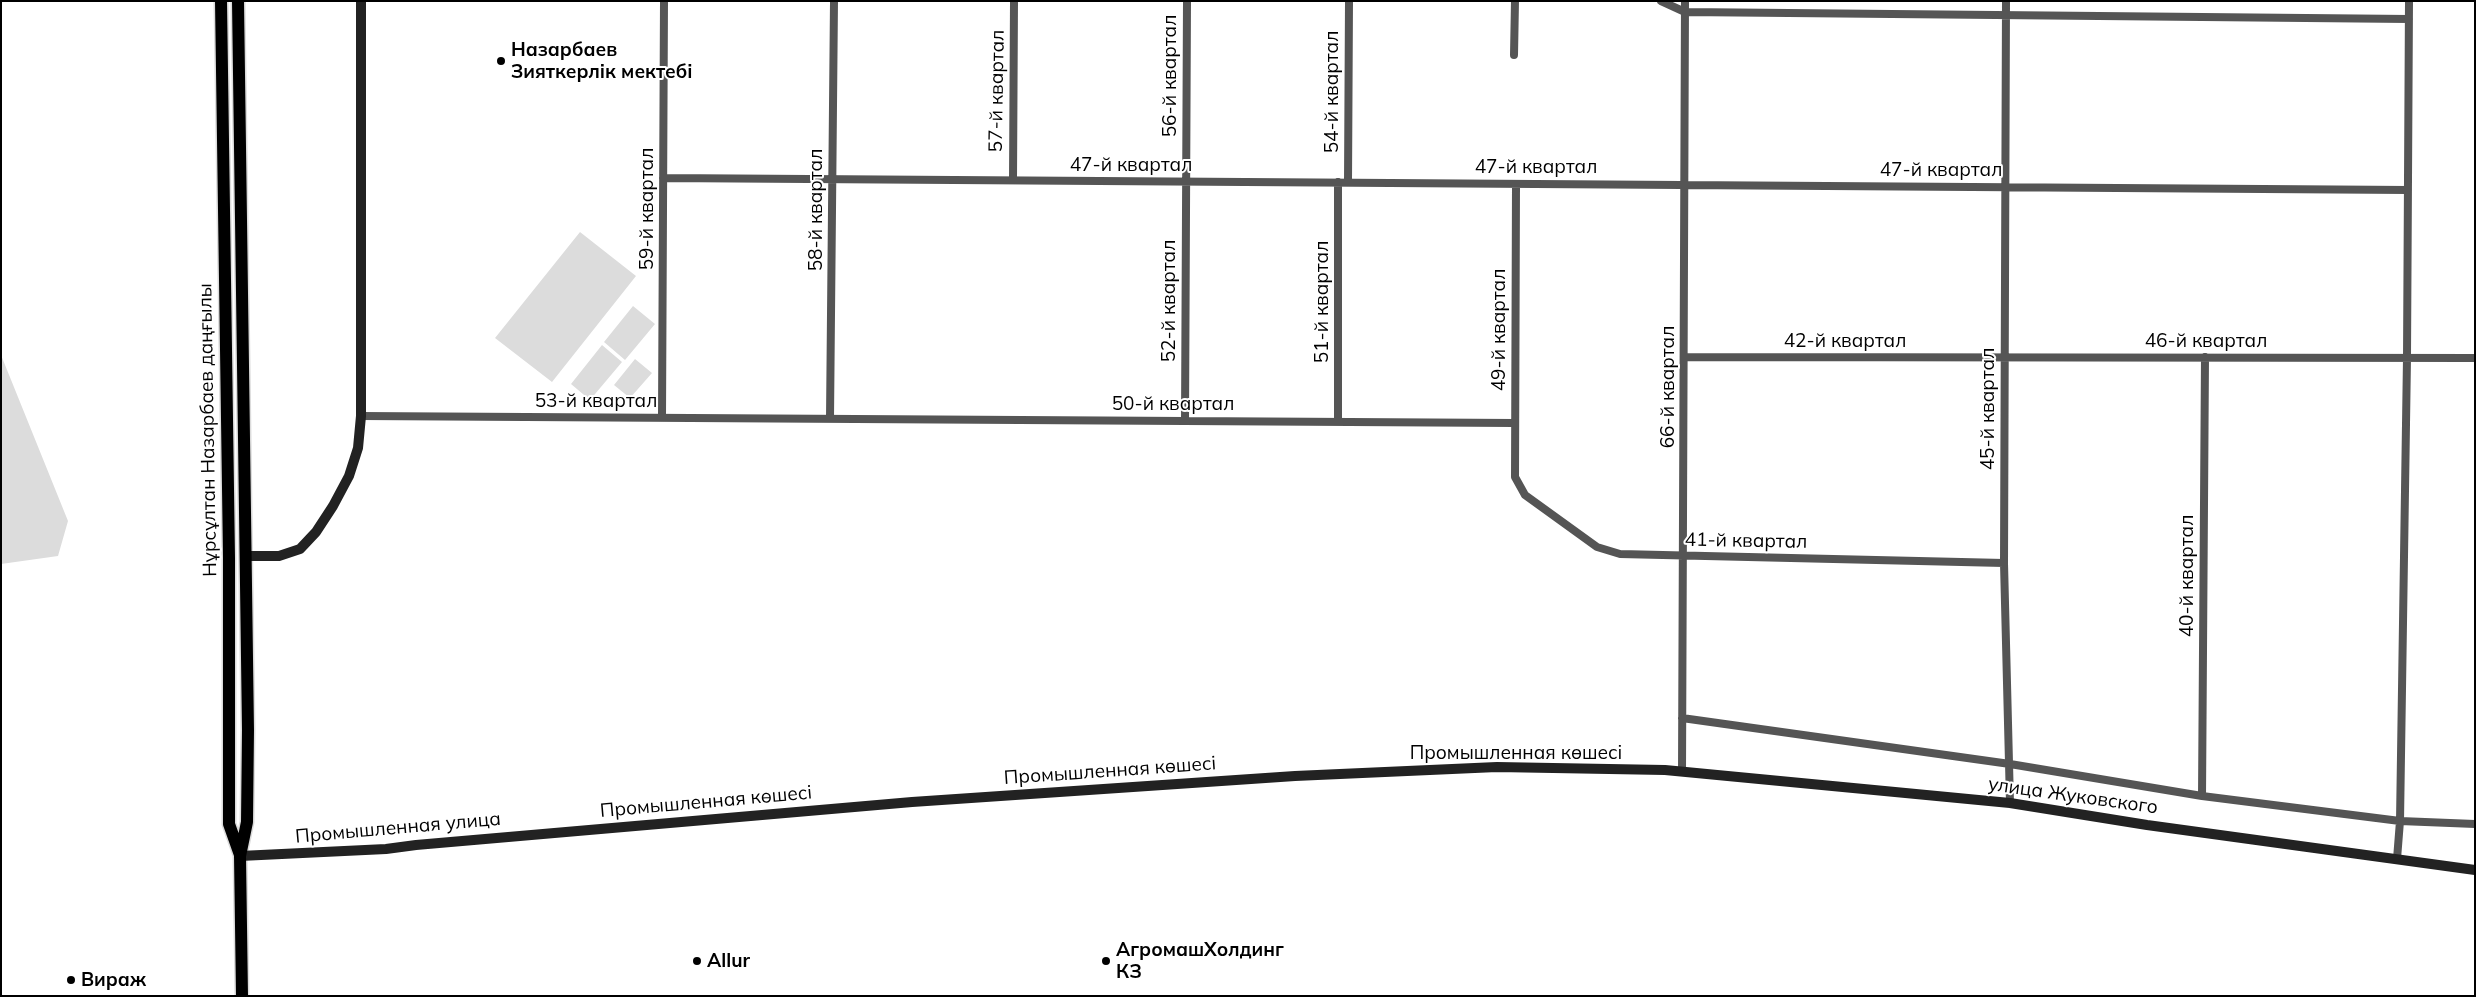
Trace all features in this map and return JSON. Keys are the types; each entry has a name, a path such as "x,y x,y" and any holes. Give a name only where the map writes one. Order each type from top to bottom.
{"main road":[{"name":"Нұрсұлтан Назарбаев даңғылы","path":"221,1 230,824 240,856"},
{"name":"Нұрсұлтан Назарбаев даңғылы","path":"238,1 246,556 247,822 240,856 242,996"},
{"path":"228,558 246,556"}],"street":[{"path":"246,556 279,556 300,549 316,532 333,506 349,476 358,448 361,416 361,1"},
{"name":"59-й квартал","path":"662,417 664,1"},
{"name":"58-й квартал","path":"830,418 834,1"},
{"name":"57-й квартал","path":"1013,180 1014,1"},
{"name":"56-й квартал","path":"1186,181 1187,1"},
{"name":"54-й квартал","path":"1348,182 1349,1"},
{"path":"1514,55 1515,1"},
{"path":"1661,1 1685,12 2409,19"},
{"name":"66-й квартал","path":"1682,772 1685,1"},
{"name":"45-й квартал","path":"2006,1 2004,563 2010,803"},
{"path":"2397,859 2400,821 2407,358 2409,1"},
{"name":"47-й квартал","path":"663,178 2408,190"},
{"name":"52-й квартал","path":"1185,421 1186,181"},
{"name":"51-й квартал","path":"1338,182 1338,422"},
{"name":"49-й квартал","path":"1515,477 1516,184"},
{"name":"42-й квартал","path":"1684,356 2005,357"},
{"name":"46-й квартал","path":"2005,357 2475,358"},
{"name":"40-й квартал","path":"2202,796 2205,358"},
{"name":"53-й квартал","path":"361,416 830,418"},
{"name":"50-й квартал","path":"830,418 1514,423"},
{"name":"41-й квартал","path":"1515,477 1525,495 1597,546 1620,554 2004,563"},
{"path":"1682,718 2010,764 2202,796 2400,821 2475,824"},
{"name":"Промышленная көшесі","path":"559,833 912,802 1295,776 1497,767 1665,770"},
{"name":"улица Жуковского","path":"1665,770 2010,803 2147,825 2475,870"},
{"name":"Промышленная улица","path":"240,856 386,849 559,833"}],"shaded area":[{"path":"580,232 636,276 552,382 495,338"},
{"path":"633,306 655,324 625,360 604,342"},
{"path":"602,345 622,362 590,400 571,384"},
{"path":"1,355 68,521 58,556 1,564"},
{"path":"635,359 652,373 630,398 614,385"}],"place":[{"name":"Назарбаев Зияткерлік мектебі","path":"501,61"},
{"name":"Allur","path":"697,961"},
{"name":"АгромашХолдинг КЗ","path":"1106,961"},
{"name":"Вираж","path":"71,980"}]}
